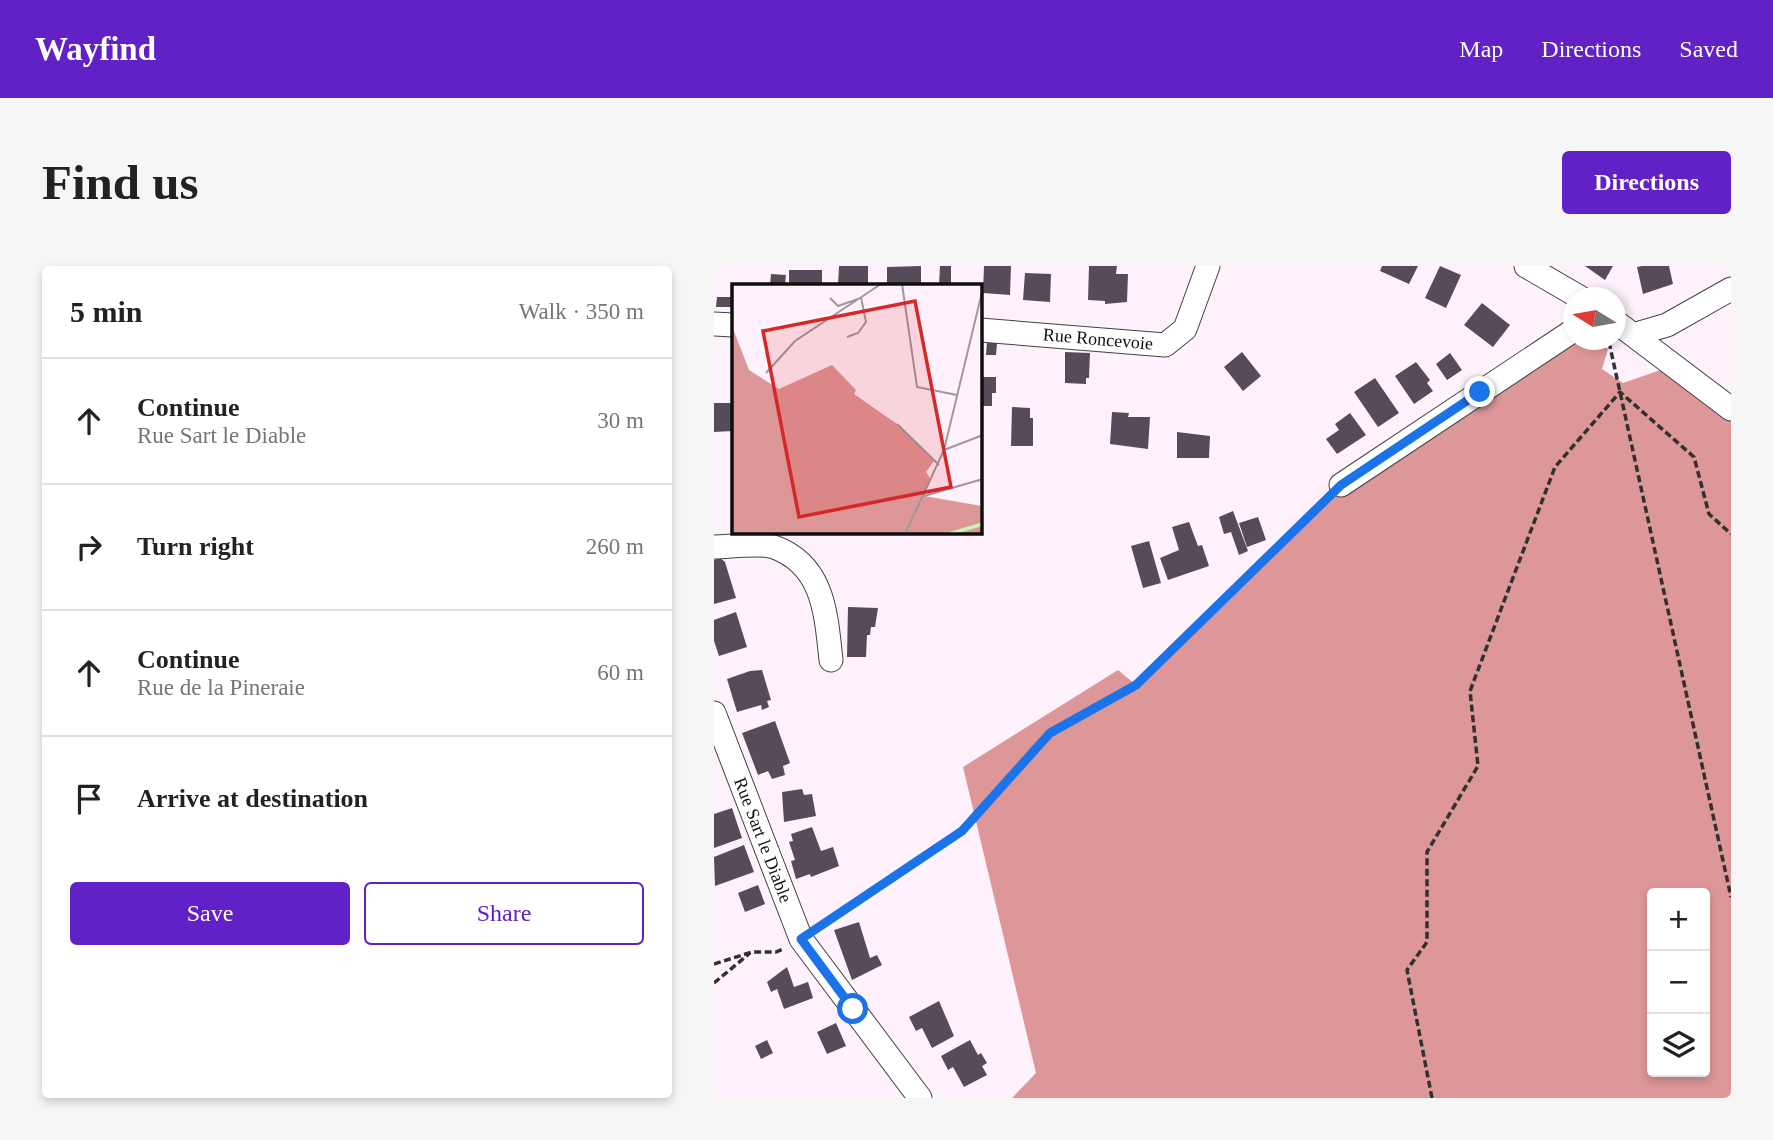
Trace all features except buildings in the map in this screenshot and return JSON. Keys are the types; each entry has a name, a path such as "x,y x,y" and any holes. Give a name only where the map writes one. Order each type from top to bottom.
{"street":[{"name":"Rue Roncevoie","path":"982,330 1165,345 1185,329 1208,266"},
{"path":"1526,266 1563,288"},
{"path":"1626,328 1667,326 1731,289"},
{"path":"714,324 732,325"},
{"path":"1626,330 1731,409"},
{"path":"1341,485 1563,337"},
{"path":"714,547 772,546 804,565 824,602 831,660"},
{"name":"Rue Sart le Diable","path":"714,713 801,939 920,1098"}],"path":[{"path":"1610,350 1731,897"},
{"path":"1620,392 1694,457 1709,514 1731,534"},
{"path":"1432,1098 1407,970 1427,942 1427,852 1478,766 1471,691 1555,467 1620,392"},
{"path":"714,964 752,952 776,952 801,939 962,831 1050,733 1136,685 1341,485"},
{"path":"714,983 752,952"}],"shaded area":[{"path":"1563,347 1563,350 1608,350 1602,369 1623,383 1672,366 1731,409 1731,1098 1012,1098 1036,1073 963,767 1118,670 1136,685 1341,485"}],"route":[{"path":"853,1009 801,939 962,831 1050,733 1136,685 1341,485 1480,392"}]}
